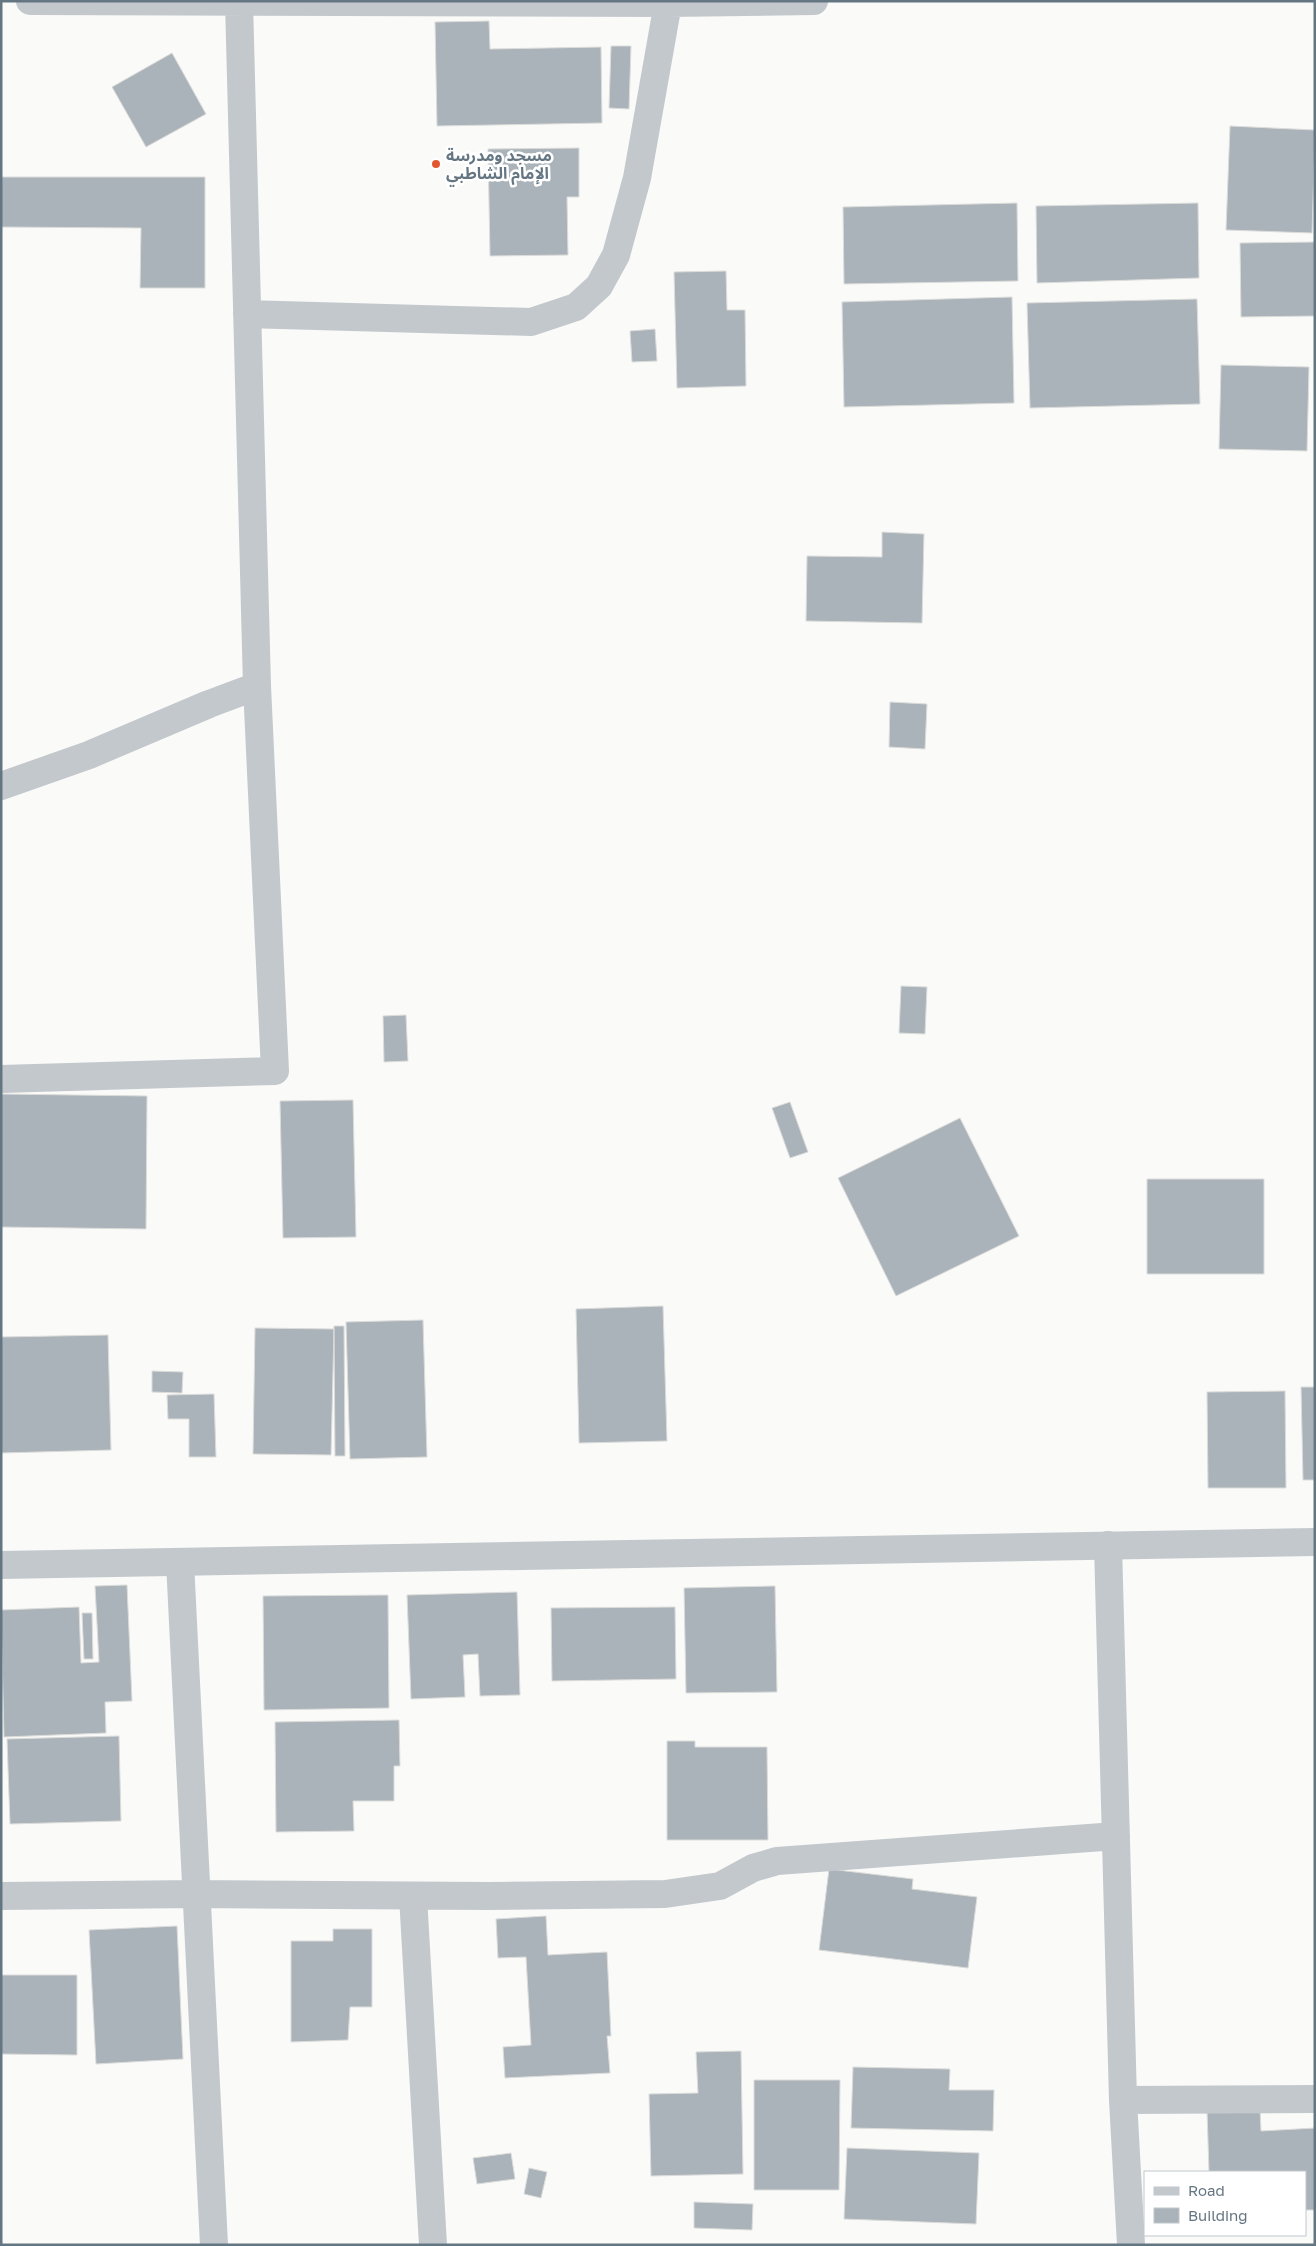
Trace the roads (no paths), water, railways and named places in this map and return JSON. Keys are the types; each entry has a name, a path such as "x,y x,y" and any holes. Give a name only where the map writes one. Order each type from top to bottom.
{"street":[{"path":"30,1 668,3 814,1"},
{"path":"1,1080 275,1071 258,686 238,2"},
{"path":"247,314 531,322 576,307 599,286 616,255 637,178 668,3"},
{"path":"1,786 89,755 209,704 258,686"},
{"path":"1,1565 1315,1542"},
{"path":"1108,1545 1123,2100 1131,2245"},
{"path":"180,1562 214,2245"},
{"path":"1,1896 665,1894 720,1886 753,1868 777,1861 1116,1836"},
{"path":"413,1896 433,2245"},
{"path":"1123,2100 1315,2099"}],"place":[{"name":"مسجد ومدرسة الإمام الشاطبي","path":"436,164"}]}
